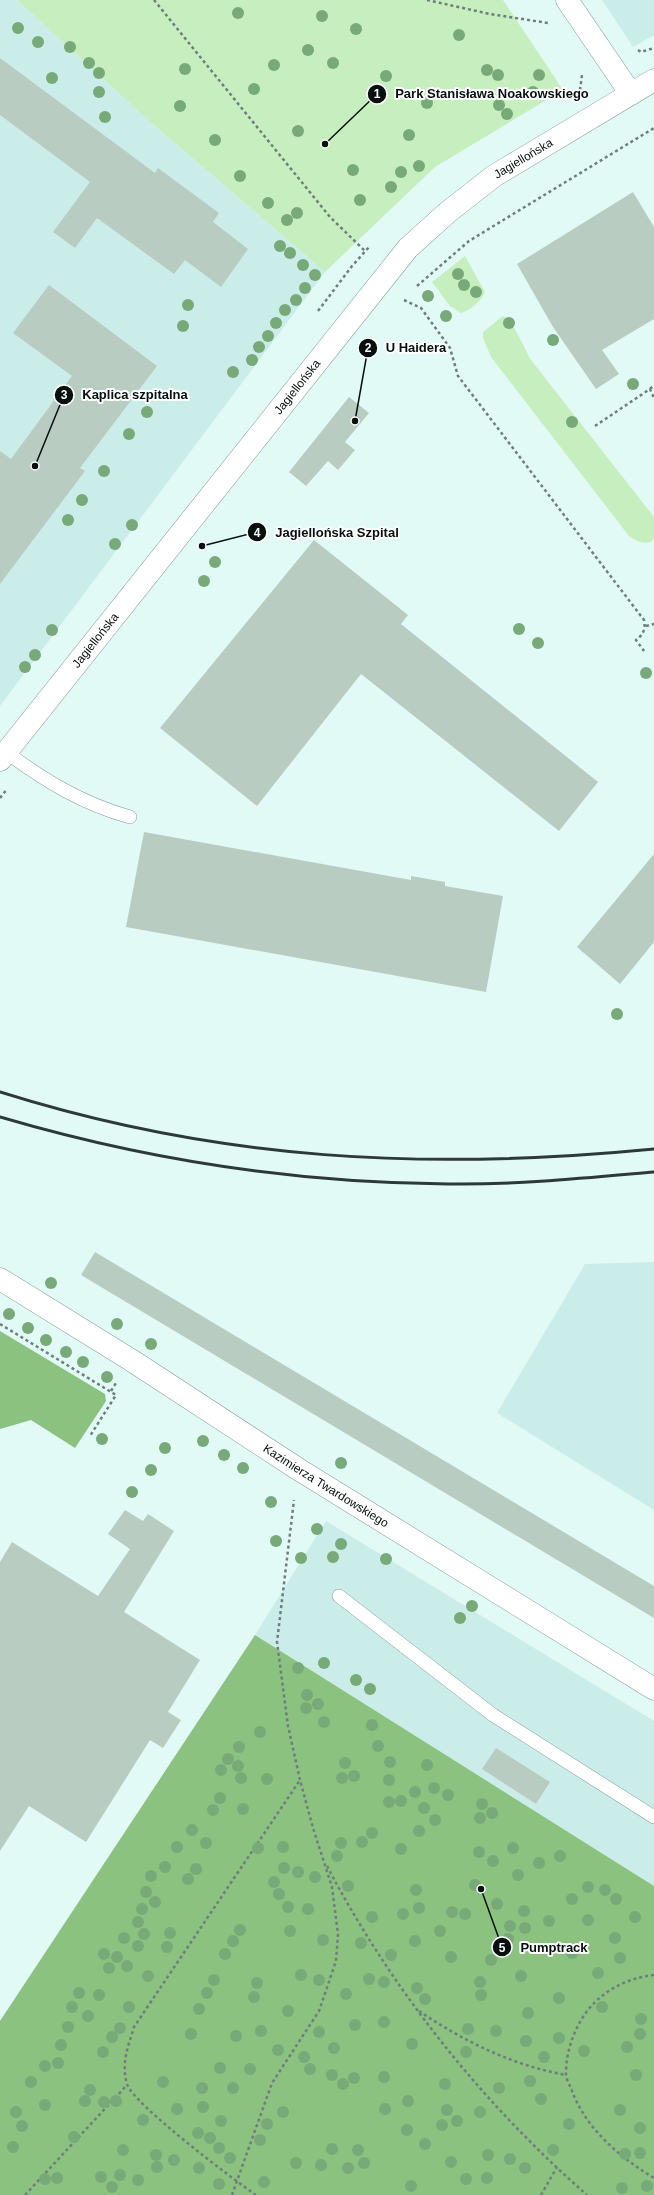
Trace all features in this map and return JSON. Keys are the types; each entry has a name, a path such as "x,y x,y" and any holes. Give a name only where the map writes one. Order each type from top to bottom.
{"street":[{"path":"567,0 631,94"},
{"name":"Jagiellońska","path":"3,756 408,248 448,212 494,176 654,80"},
{"name":"Kazimierza Twardowskiego","path":"0,1279 131,1360 298,1469 654,1689"}],"lane":[{"path":"3,756 63,791 102,809 130,817"},
{"path":"339,1596 493,1715 654,1817"}],"path":[{"path":"154,0 330,217 365,251"},
{"path":"427,0 490,14 550,23"},
{"path":"635,49 641,52 654,48"},
{"path":"413,290 469,241 654,128"},
{"path":"409,295 404,300 421,308 450,348 458,376 640,614 646,626"},
{"path":"596,426 654,385"},
{"path":"650,389 654,398"},
{"path":"644,651 636,640 640,637 646,626 654,624"},
{"path":"0,1324 116,1395 90,1436"},
{"path":"232,2195 272,2083 319,2011 336,1961 336,1911 332,1887 313,1828 300,1780 286,1711 277,1642 298,1469"},
{"path":"256,2195 237,2182 139,2103 127,2085 124,2061 134,2027 300,1780"},
{"path":"324,1860 343,1896 417,2010 499,2108 557,2167 588,2195"},
{"path":"654,1974 635,1977 609,1990 590,2008 576,2028 568,2052 566,2075 574,2100 586,2119 606,2142 638,2168 654,2178"},
{"path":"417,2010 476,2046 512,2061 545,2071 566,2075"},
{"path":"25,2195 127,2085"},
{"path":"541,2195 557,2167"}],"shaded area":[{"path":"0,0 17,0 148,120 325,272 0,706"},
{"path":"602,0 654,0 654,35 633,47"},
{"path":"654,1262 654,1510 497,1413 585,1264"},
{"path":"326,1521 654,1721 654,1886 255,1635"}],"green space":[{"path":"17,0 503,0 563,90 435,167 325,272 148,120"},
{"path":"465,256 485,292 475,305 461,313 450,306 432,282"},
{"path":"503,316 515,329 531,360 654,517 654,537 650,542 646,543 635,540 629,536 491,357 483,338 483,332"},
{"path":"0,1331 105,1394 106,1401 75,1448 31,1420 0,1429"},
{"path":"255,1635 654,1886 654,2195 0,2195 0,2021"}],"building":[{"path":"0,58 155,173 158,168 219,213 213,222 248,249 221,287 185,260 174,274 97,218 75,248 53,232 90,182 0,115"},
{"path":"633,192 654,227 654,319 602,350 619,374 596,389 553,327 517,264"},
{"path":"49,285 157,366 80,468 85,471 0,584 0,451 11,459 72,376 13,333"},
{"path":"349,397 369,413 345,442 355,450 338,470 328,461 306,486 289,472"},
{"path":"314,540 408,615 401,624 598,782 559,831 361,674 257,806 160,728"},
{"path":"144,832 411,880 411,876 445,882 445,886 503,896 486,992 126,927"},
{"path":"654,854 654,942 620,984 577,947"},
{"path":"95,1252 654,1586 654,1618 81,1275"},
{"path":"125,1510 143,1521 148,1514 174,1531 124,1612 200,1660 168,1712 181,1720 163,1748 150,1740 86,1842 29,1806 0,1851 0,1562 12,1542 98,1596 130,1549 108,1534"},
{"path":"496,1748 550,1782 536,1804 482,1769"}],"railway":[{"path":"0,1092 82,1115 163,1133 243,1146 324,1155 405,1159 487,1159 570,1156 654,1149"},
{"path":"0,1117 55,1132 166,1157 278,1174 334,1179 391,1183 474,1184 551,1181 654,1172"}],"place":[{"name":"Park Stanisława Noakowskiego","path":"325,144"},
{"name":"U Haidera","path":"355,421"},
{"name":"Kaplica szpitalna","path":"35,466"},
{"name":"Jagiellońska Szpital","path":"202,546"},
{"name":"Pumptrack","path":"481,1889"}]}
